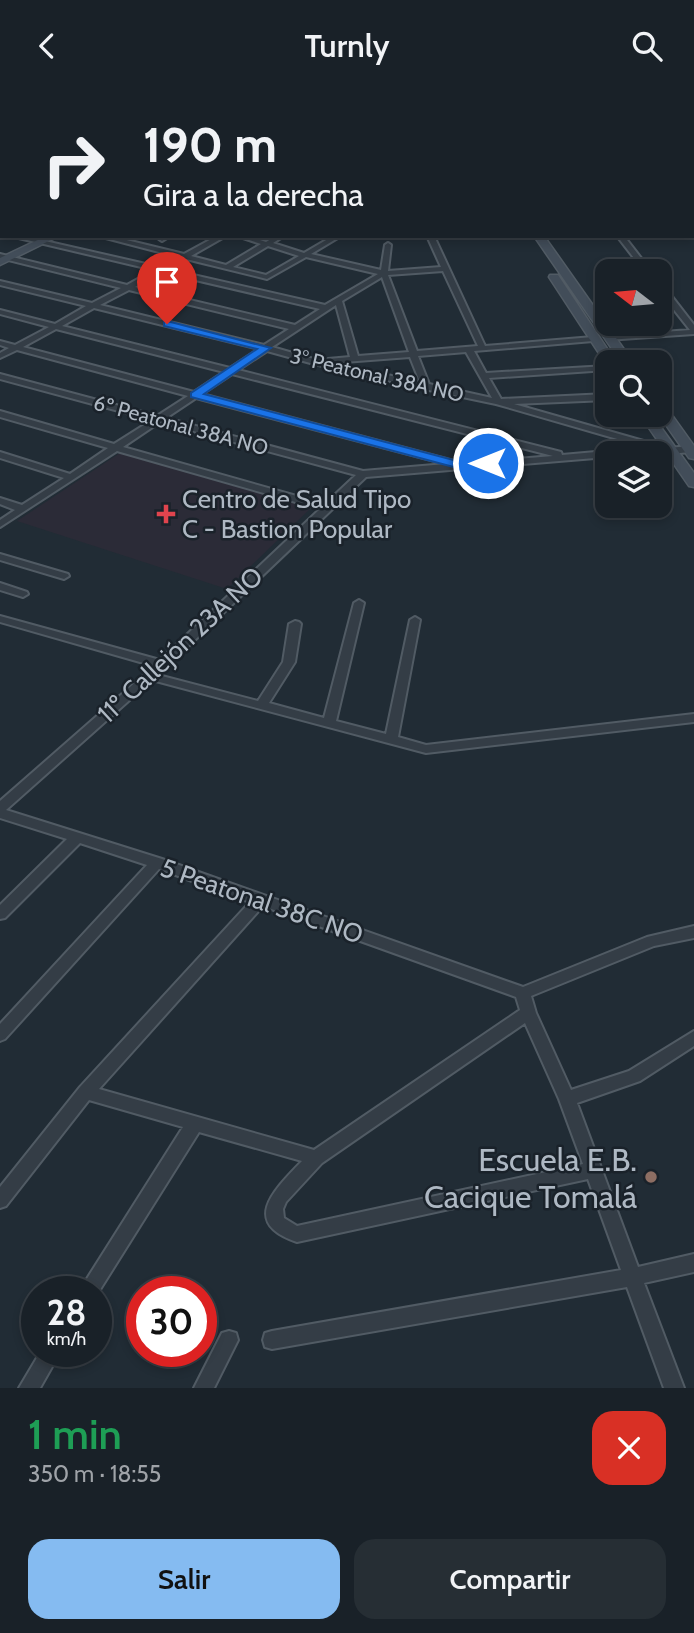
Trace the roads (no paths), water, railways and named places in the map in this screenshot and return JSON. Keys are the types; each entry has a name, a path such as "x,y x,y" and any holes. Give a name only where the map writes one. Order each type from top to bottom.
{"main road":[{"path":"3,258 50,238"},
{"path":"529,238 601,350"},
{"path":"540,238 618,350"},
{"path":"672,424 692,452"},
{"path":"672,454 694,483"}],"street":[{"path":"21,238 326,308"},
{"path":"110,238 267,277 335,238"},
{"path":"0,356 219,238"},
{"path":"247,238 384,273 444,269"},
{"path":"229,266 278,238"},
{"path":"431,238 483,349"},
{"path":"622,238 638,259"},
{"path":"388,245 384,273 426,388"},
{"path":"3,258 296,328"},
{"path":"0,524 338,300 384,273"},
{"name":"3° Peatonal 38A NO","path":"0,283 314,362 498,403 634,441"},
{"path":"338,300 355,360"},
{"path":"672,302 694,331"},
{"path":"0,312 569,456"},
{"path":"610,338 694,331"},
{"path":"314,362 593,339"},
{"path":"0,344 461,466"},
{"path":"470,351 498,403 595,398"},
{"path":"483,376 595,369"},
{"name":"6º Peatonal 38A NO","path":"0,376 363,474"},
{"path":"0,414 327,507"},
{"path":"672,451 692,452"},
{"path":"0,455 71,477"},
{"path":"363,474 595,455"},
{"name":"11º Callejón 23A NO","path":"0,808 162,664 363,474"},
{"path":"0,501 23,509"},
{"path":"0,557 64,576"},
{"path":"0,586 23,594"},
{"path":"329,724 359,603"},
{"path":"0,619 162,664"},
{"path":"391,740 415,620"},
{"path":"261,706 289,662 295,624"},
{"path":"150,675 428,749 694,719"},
{"name":"5 Peatonal 38C NO","path":"0,813 157,863 523,993"},
{"path":"0,914 77,838"},
{"path":"0,1034 157,863"},
{"path":"0,1200 86,1092 261,899"},
{"path":"674,1388 567,1099 528,1013 523,993 652,941 694,932"},
{"path":"528,1013 316,1158 280,1196 274,1209 276,1222 285,1230 297,1234 593,1170"},
{"path":"567,1099 634,1076 694,1038"},
{"path":"86,1092 316,1158"},
{"path":"98,1276 195,1123"},
{"path":"272,1340 633,1277 694,1263"},
{"path":"204,1388 229,1340"},
{"path":"29,1388 42,1367"}],"place":[{"name":"Centro de Salud Tipo C - Bastion Popular","path":"166,514"},
{"name":"Escuela E.B. Cacique Tomalá","path":"651,1177"}]}
